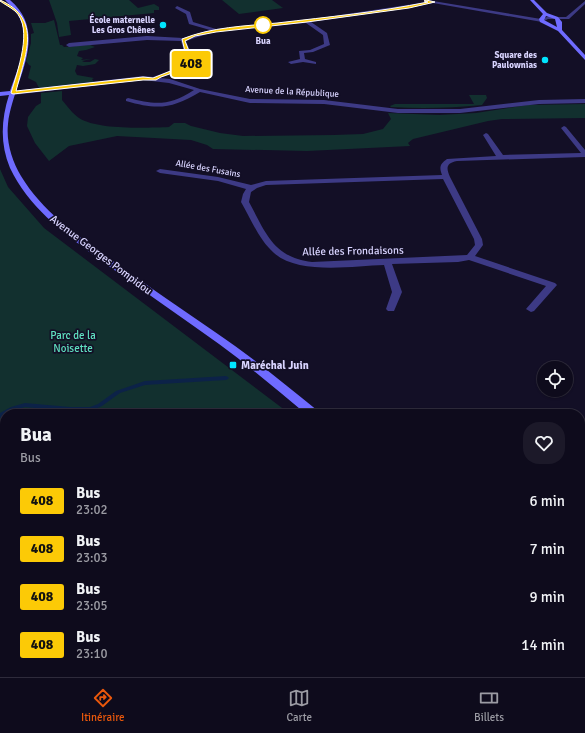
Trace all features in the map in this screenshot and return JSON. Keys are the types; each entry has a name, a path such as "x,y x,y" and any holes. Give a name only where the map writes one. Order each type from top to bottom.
{"main road":[{"name":"Avenue Georges Pompidou","path":"0,0 16,11 22,18 26,32 24,51 13,93 9,102 5,124 7,147 15,172 33,200 50,219 80,242 225,344 308,409"},
{"name":"Avenue Georges Pompidou","path":"7,0 15,6 16,11"},
{"path":"532,0 545,14 557,18 560,22 560,30"},
{"path":"545,14 541,19 542,21 560,30 585,57"},
{"name":"Avenue de la République","path":"0,94 13,93"},
{"name":"Avenue Georges Pompidou","path":"294,398 310,409"}],"street":[{"path":"426,0 542,21 547,18 568,18 585,2"},
{"path":"69,45 147,38 183,40 216,30 307,21 409,7 433,2"},
{"path":"177,7 188,13 191,23 216,30"},
{"path":"303,60 301,52 311,51 327,45 325,34 307,21"},
{"path":"154,79 191,65 191,61 183,40"},
{"path":"290,62 303,60 314,63"},
{"name":"Avenue de la République","path":"13,93 143,78 170,81 199,90 250,101 324,102 398,111 421,112 466,110 539,102 585,101"},
{"path":"128,100 153,106 174,104 199,90"},
{"path":"564,128 585,154"},
{"path":"486,135 500,157"},
{"path":"531,309 552,285 470,257 479,245 478,239 446,177 443,168 444,164 449,160 585,154"},
{"name":"Allée des Fusains","path":"160,171 239,183 251,188"},
{"path":"251,188 258,185 277,182 446,177"},
{"name":"Allée des Frondaisons","path":"251,188 246,194 245,202 272,249 286,259 295,263 312,265 458,259 470,257"},
{"path":"387,262 397,292 391,309"}],"green space":[{"path":"49,0 129,0 138,8 154,4 159,7 159,10 154,10 154,13 69,21 71,35 59,37 57,23"},
{"path":"222,0 272,0 283,8 239,14"},
{"path":"54,20 60,45 64,47 90,45 95,47 79,51 77,56 83,58 81,60 91,59 82,61 84,62 90,62 95,59 99,60 95,64 83,66 77,65 75,71 77,75 94,78 92,79 94,82 39,88 36,82 28,78 31,66 26,61 31,43 31,34 34,33 31,23 45,23"},
{"path":"62,91 62,100 79,118 98,125 148,128 169,127 174,123 185,123 191,126 220,133 243,136 363,134 383,129 391,119 388,113 439,115 476,113 528,105 585,104 585,118 502,119 413,139 408,143 410,146 307,151 213,149 207,145 191,140 117,136 69,146 49,161 35,143 27,126 28,117 36,106 41,103 41,93"},
{"path":"469,95 486,95 487,98 482,105 471,106 426,108 390,106 395,104 474,104"},
{"name":"Parc de la Noisette","path":"0,169 8,187 44,228 283,409 0,409"}],"waterway":[{"path":"90,409 100,405 118,392 145,383 226,378"},
{"path":"11,409 25,405 70,409"},
{"path":"70,409 90,409"}],"bus line":[{"name":"408","path":"0,0 16,11 22,18 26,32 24,51 13,93 143,78 154,79 191,65 191,61 183,40 194,36 216,30 307,21 409,7 433,2 426,0"}],"place":[{"name":"École maternelle Les Gros Chênes","path":"163,25"},
{"name":"Bua","path":"263,25"},
{"name":"Square des Paulownias","path":"545,60"},
{"name":"Maréchal Juin","path":"233,365"}]}
